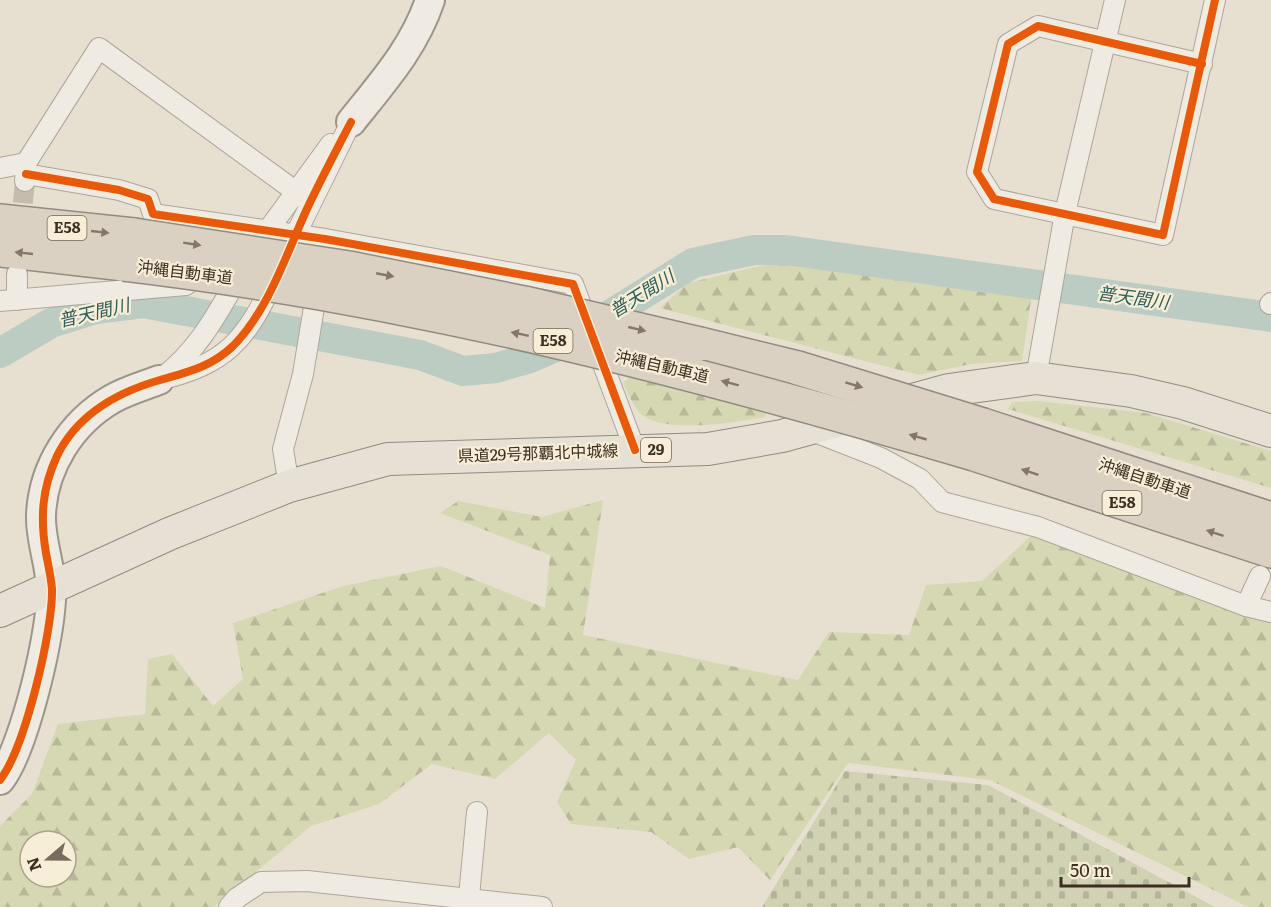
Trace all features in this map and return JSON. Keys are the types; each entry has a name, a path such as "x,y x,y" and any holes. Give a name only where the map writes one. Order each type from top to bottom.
{"highway":[{"name":"沖縄自動車道","path":"0,221 129,250 214,274 330,294 549,340 979,439 1271,519"},
{"name":"沖縄自動車道","path":"8,262 129,250 349,268 529,304 700,344 798,368 979,439 1265,564"}],"main road":[{"name":"県道29号那覇北中城線","path":"0,611 169,534 288,486 388,459 708,449 745,444 807,429 949,390 1036,378 1131,391 1183,403 1271,431"}],"street":[{"path":"159,380 176,367 201,340 266,231 302,196 351,122 403,57 416,36 430,0"},
{"path":"1036,378 1065,213 1115,0"},
{"path":"1202,64 1038,26 1008,44 977,172 994,199 1163,235 1202,64 1215,0"},
{"path":"26,173 99,48 302,196"},
{"path":"0,168 119,190 148,199 153,214 325,239 573,284 635,450"},
{"path":"0,780 17,748 28,720 45,636 52,589 41,516 45,491 59,452 83,421 114,398 159,380 206,366 221,356 243,335 266,297 295,235 302,196"},
{"path":"288,486 284,449 303,374 325,239"},
{"path":"8,262 9,301 186,285"},
{"path":"807,429 881,458 920,479 942,501 1038,527 1246,606 1271,612"},
{"path":"1246,606 1265,564"},
{"path":"468,903 477,812"},
{"path":"229,907 237,898 261,882 307,881 468,903 542,907"}],"green space":[{"path":"789,259 1032,293 1022,361 971,364 919,375 660,308 688,283"},
{"path":"632,375 766,412 765,417 702,425 667,424 653,421 639,412 623,383"},
{"path":"1039,401 1146,413 1271,451 1271,488 1008,409 1012,402"},
{"path":"603,500 583,635 798,680 829,632 909,635 926,585 982,581 1032,535 1245,616 1271,621 1271,907 1248,907 990,780 848,763 770,880 738,847 689,859 651,832 571,824 557,802 576,760 549,733 495,779 432,764 379,804 311,826 214,907 0,907 0,826 32,794 58,724 145,714 148,659 172,654 213,706 243,679 233,623 343,586 441,566 545,608 550,555 440,513 458,501 542,517"},
{"path":"845,771 988,785 1215,907 762,907"}],"waterway":[{"name":"普天間川","path":"0,353 51,323 96,309 143,303 420,355 463,371 496,368 530,358 563,344 693,263 754,250 786,250 1271,317"}],"tunnel":[{"path":"20,233 25,181"}],"cycle path":[{"path":"1202,64 1038,26 1008,44 977,172 994,199 1163,235 1215,0"},
{"path":"0,780 19,742 43,659 52,589 44,540 45,492 52,468 65,441 87,417 114,399 144,385 208,364 233,346 266,300 311,200 351,122"},
{"path":"26,174 119,190 148,199 153,214 325,239 573,284 635,450"}]}
